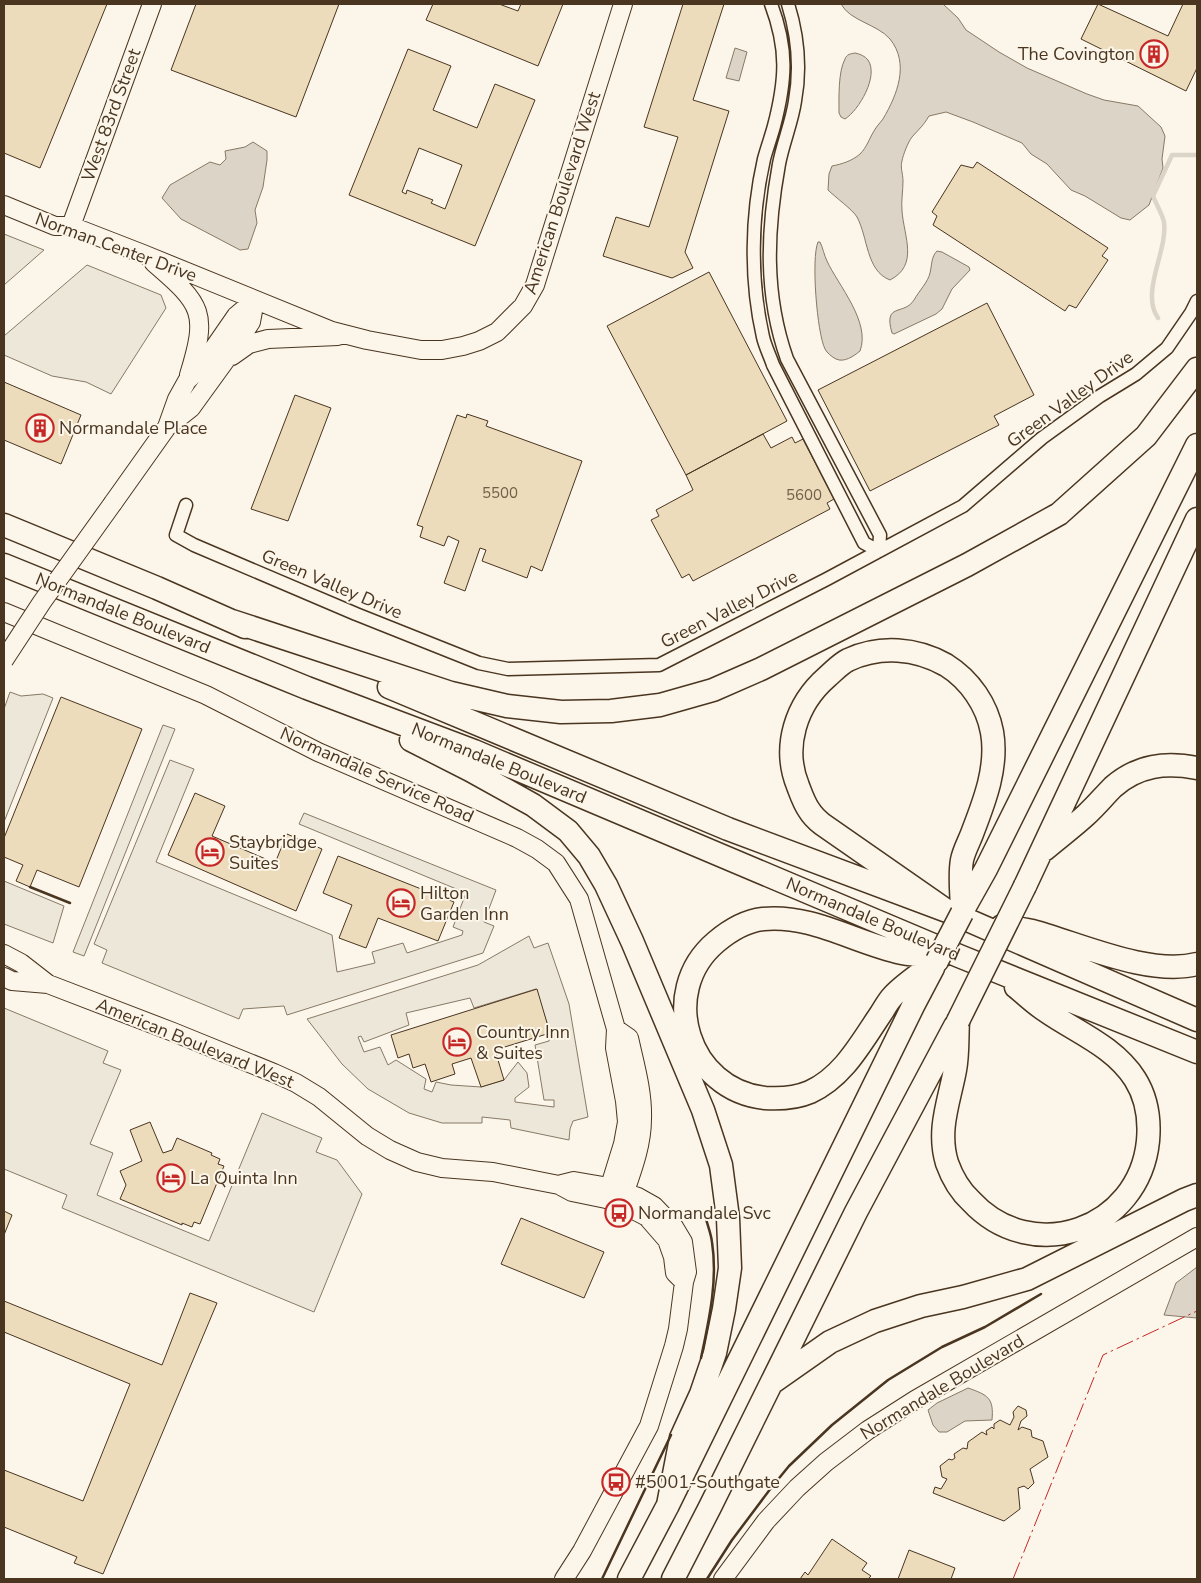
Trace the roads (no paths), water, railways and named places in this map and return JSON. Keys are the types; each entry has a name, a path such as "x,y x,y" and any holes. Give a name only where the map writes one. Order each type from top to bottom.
{"highway":[{"path":"232,621 451,693 507,706 562,712 611,712 660,705 713,690 760,669 968,565 1059,514 1146,436 1197,369"},
{"path":"959,915 986,869 1197,445"},
{"path":"673,1579 856,1212 958,1021 1025,886 1197,519"},
{"name":"Normandale Boulevard","path":"4,525 728,829 959,915"},
{"name":"Normandale Boulevard","path":"4,566 307,688 474,751 948,958 991,968 1197,1052"},
{"path":"629,1579 668,1505 913,1006 948,958 959,915 962,860 981,809 990,778 994,754 992,732 986,713 978,697 966,681 936,659 916,653 895,650 861,655 846,661 821,682 810,694 800,712 791,747 791,764 801,795 809,810 822,824 834,834 959,915 1197,1020"},
{"path":"307,688 470,770 533,806 568,831 589,856 606,885 632,941 704,1110 721,1165 728,1218 730,1268 724,1309 715,1352 701,1394 681,1438 668,1505"},
{"path":"1040,854 1086,814 1113,787 1130,774 1154,766 1179,765 1197,768"},
{"path":"959,915 1033,931 1131,961 1165,967 1197,964"},
{"path":"762,919 811,923 902,953 948,958 893,996 839,1071 824,1084 809,1092 792,1097 776,1099 760,1097 727,1086 711,1072 700,1058 686,1025 686,992 700,959 724,934 741,925 762,919"},
{"path":"958,1021 956,1068 943,1122 943,1145 947,1163 964,1195 981,1213 997,1223 1013,1230 1030,1234 1052,1235 1070,1232 1089,1226 1104,1217 1131,1190 1142,1170 1147,1152 1149,1131 1148,1110 1143,1094 1122,1062 1106,1048 1045,1010 991,968"},
{"path":"770,1384 830,1342 875,1321 921,1306 963,1297 1027,1279 1197,1195"}],"street":[{"name":"West 83rd Street","path":"70,226 152,4"},
{"name":"American Boulevard West","path":"255,300 348,336 421,350 442,350 463,346 497,332 523,306 535,285 623,4"},
{"path":"771,4 782,38 784,79 781,100 764,159 756,222 754,264 757,305 764,338 773,365 864,543 879,551 880,535 787,359 778,334 772,301 770,223 779,163 795,102 799,60 797,40 788,4"},
{"name":"Norman Center Drive","path":"4,205 55,226 70,226 255,300"},
{"path":"4,660 42,602 167,427 177,399 187,381 198,344 199,320 196,309 191,298 182,287 143,254"},
{"path":"187,381 200,368 236,316 255,300"},
{"path":"167,427 191,408 225,361 251,322 255,300"},
{"name":"Green Valley Drive","path":"186,505 176,535 194,545 356,614 479,663 508,668 659,665 819,584 963,506 1042,438 1100,396 1136,374 1167,348 1197,301"},
{"path":"225,361 249,344 268,339 348,336"},
{"name":"Normandale Service Road","path":"4,612 206,695 318,752 517,838 537,849 556,863 579,899 616,1029 616,1048 625,1101 626,1122 615,1195"},
{"name":"American Boulevard West","path":"4,954 21,963 48,984"},
{"name":"American Boulevard West","path":"4,977 12,981 48,984 182,1035 296,1083 319,1097 367,1136 390,1150 417,1162 442,1168 493,1172 559,1185 572,1192 615,1195 647,1217 667,1240 675,1273 684,1282 676,1338 649,1426 582,1551 564,1579"},
{"name":"Normandale Boulevard","path":"723,1579 766,1521 797,1488 826,1462 868,1430 932,1390 1197,1237"}],"waterway":[{"path":"1158,318 1153,308 1152,296 1162,246 1164,222 1153,196 1172,155 1197,155"}],"place":[{"name":"The Covington","path":"1154,54"},
{"name":"Normandale Place","path":"40,428"},
{"name":"Staybridge Suites","path":"210,852"},
{"name":"Hilton Garden Inn","path":"401,903"},
{"name":"Country Inn & Suites","path":"457,1042"},
{"name":"La Quinta Inn","path":"171,1178"},
{"name":"Normandale Svc","path":"619,1213"},
{"name":"#5001-Southgate","path":"616,1482"}]}
